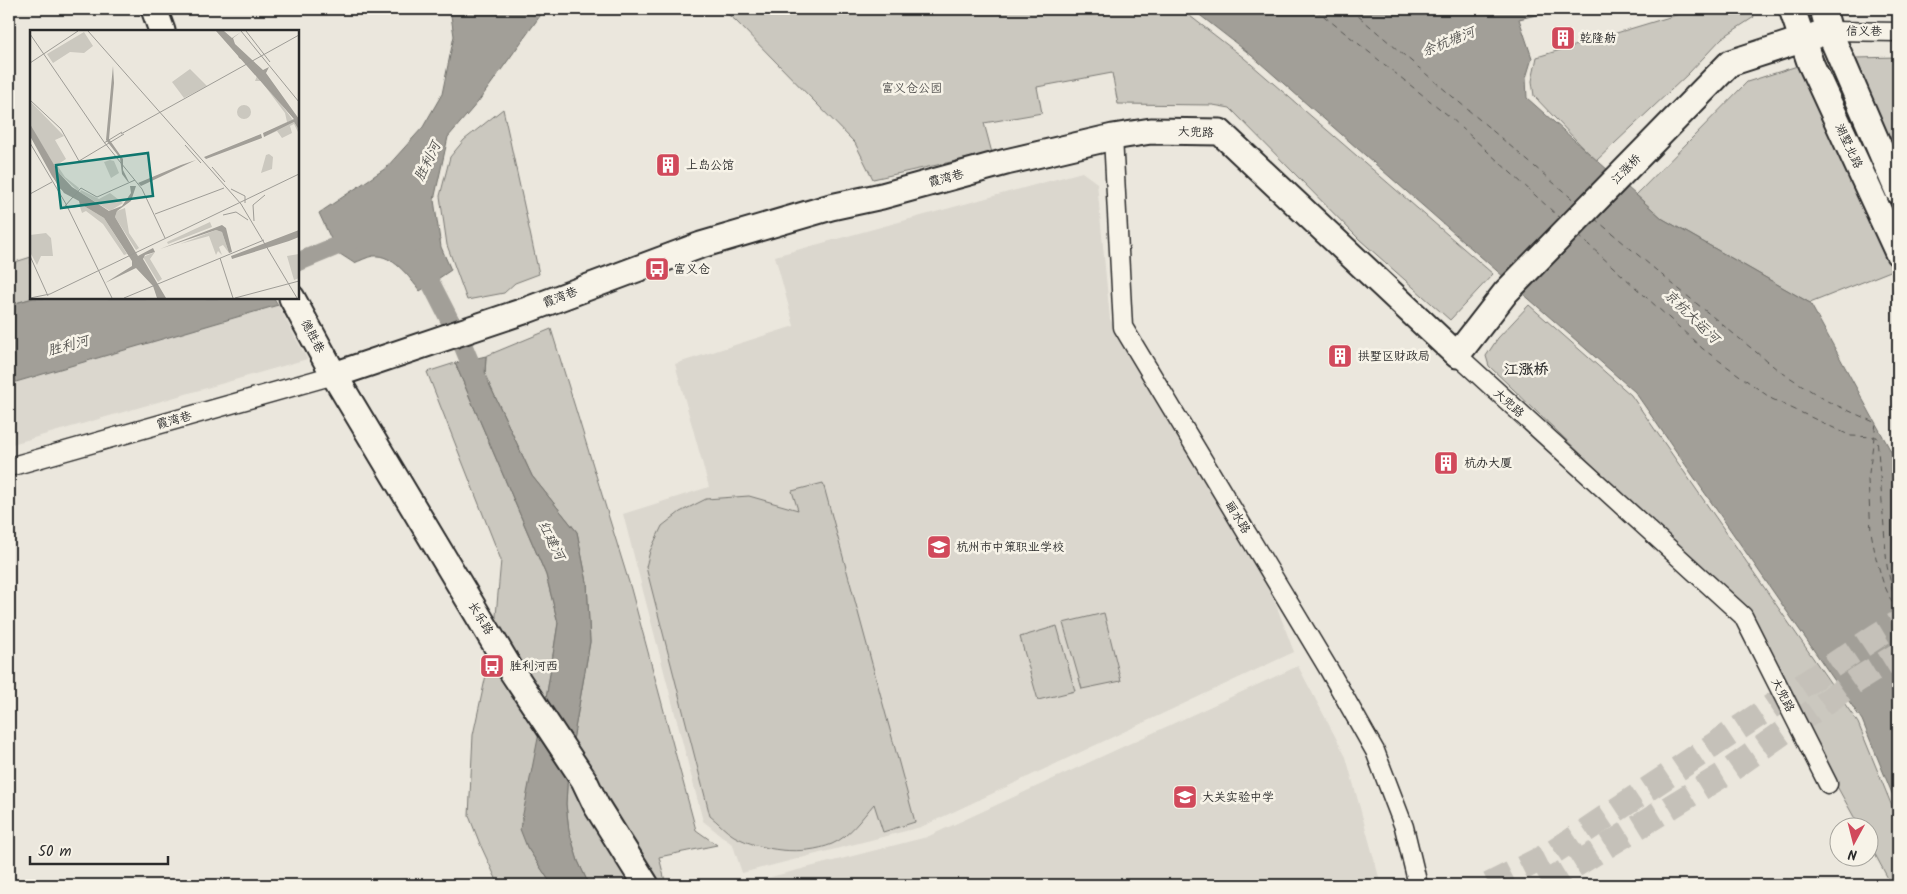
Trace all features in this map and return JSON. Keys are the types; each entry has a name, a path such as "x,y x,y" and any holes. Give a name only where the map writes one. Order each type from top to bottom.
{"street":[{"path":"154,9 162,30"},
{"name":"湖墅北路","path":"1792,9 1810,62 1898,253"},
{"path":"1826,20 1898,191"},
{"name":"江涨桥","path":"1457,355 1506,292 1730,63 1803,39 1826,20"},
{"name":"信义巷","path":"1826,20 1898,32"},
{"name":"大兜路","path":"1113,137 1151,131 1220,132 1457,355 1743,616 1828,784"},
{"name":"霞湾巷","path":"9,467 334,375 527,310 701,245 822,210 882,196 1006,162 1113,137"},
{"name":"丽水路","path":"1113,137 1123,327 1328,668 1375,751 1404,827 1418,885"},
{"name":"德胜巷","path":"293,299 334,375"},
{"name":"长乐路","path":"334,375 509,667 584,780 596,805 646,885"}],"shaded area":[{"path":"1841,9 1898,9 1898,15 1843,15"},
{"name":"杭州市中策职业学校","path":"1082,172 1097,183 1110,319 1267,581 1294,652 921,827 742,873 733,845 703,821 623,514 709,487 675,364 794,326 775,256"},
{"path":"278,305 307,359 9,445 9,384"},
{"name":"大关实验中学","path":"1298,666 1346,757 1379,877 1379,885 739,885 927,837"}],"green space":[{"name":"富义仓公园","path":"721,9 1181,9 1244,58 1493,274 1450,320 1359,239 1230,108 1213,105 1118,104 1112,73 1037,87 1042,113 984,123 992,153 873,179 855,143 735,20"},
{"path":"1696,9 1751,9 1754,17 1722,38 1688,74 1596,161 1534,96 1532,81 1537,57"},
{"path":"1898,57 1898,171 1856,58"},
{"path":"1810,62 1898,253 1898,268 1810,303 1663,219 1636,195 1747,82"},
{"path":"503,109 539,274 515,283 504,293 467,300 447,245 440,196 450,157 464,140"},
{"path":"30,257 30,299 9,305 9,264"},
{"path":"1529,305 1631,395 1858,723 1898,821 1898,885 1890,885 1880,864 1880,816 1853,816 1749,615 1489,366 1486,356 1498,338"},
{"path":"551,329 631,589 696,830 717,845 659,857 666,885 589,885 578,861 569,831 566,804 568,769 590,642 587,582 577,532 532,476 485,375 486,356"},
{"path":"455,363 546,575 558,623 527,847 552,885 499,885 469,816 473,735 494,638 501,560 427,372"},
{"path":"823,483 915,822 883,832 874,804 850,832 832,844 808,850 782,850 745,841 731,834 710,816 646,567 650,551 662,526 680,512 706,499 749,496 798,510 792,491"},
{"path":"1104,613 1121,681 1082,689 1063,623"},
{"path":"1057,626 1075,691 1038,700 1020,637"}],"water":[{"path":"450,9 545,9 478,102 448,137 434,200 441,247 451,270 420,291 400,267 387,259 373,256 354,263 337,252 319,213 386,168 423,127 442,94 454,36"},
{"path":"1192,9 1562,9 1519,19 1532,58 1526,78 1527,98 1663,219 1810,303 1898,464 1898,808 1862,720 1635,392 1251,55"},
{"path":"30,299 275,299 278,305 9,384 9,305"},
{"path":"486,356 485,375 532,476 577,532 587,582 590,642 568,769 566,804 569,831 578,861 589,885 552,885 527,847 520,829 547,693 558,623 546,575 455,363"}],"waterway":[{"name":"胜利河","path":"299,262 356,238"},
{"name":"红建河","path":"419,260 464,348 479,384"}],"ferry route":[{"path":"1315,9 1449,116 1561,219"},
{"path":"1350,9 1576,202"},
{"path":"1594,218 1778,370 1827,401 1876,423 1868,480 1871,532 1883,582 1897,614"},
{"path":"1578,235 1703,349 1772,399 1851,436 1877,437 1887,566 1898,617"}],"tunnel":[{"path":"1489,885 1552,853 1898,623"},
{"path":"1543,885 1726,773 1857,680 1898,655"}],"place":[{"name":"乾隆舫","path":"1563,38"},
{"name":"上岛公馆","path":"668,165"},
{"name":"富义仓","path":"657,269"},
{"name":"拱墅区财政局","path":"1340,356"},
{"name":"杭办大厦","path":"1446,463"},
{"name":"杭州市中策职业学校","path":"939,547"},
{"name":"胜利河西","path":"492,666"},
{"name":"大关实验中学","path":"1185,797"}],"district":[{"name":"江涨桥","path":"1526,369"}],"water label":[{"name":"余杭塘河","path":"1448,41"},
{"name":"京杭大运河","path":"1692,316"}]}
